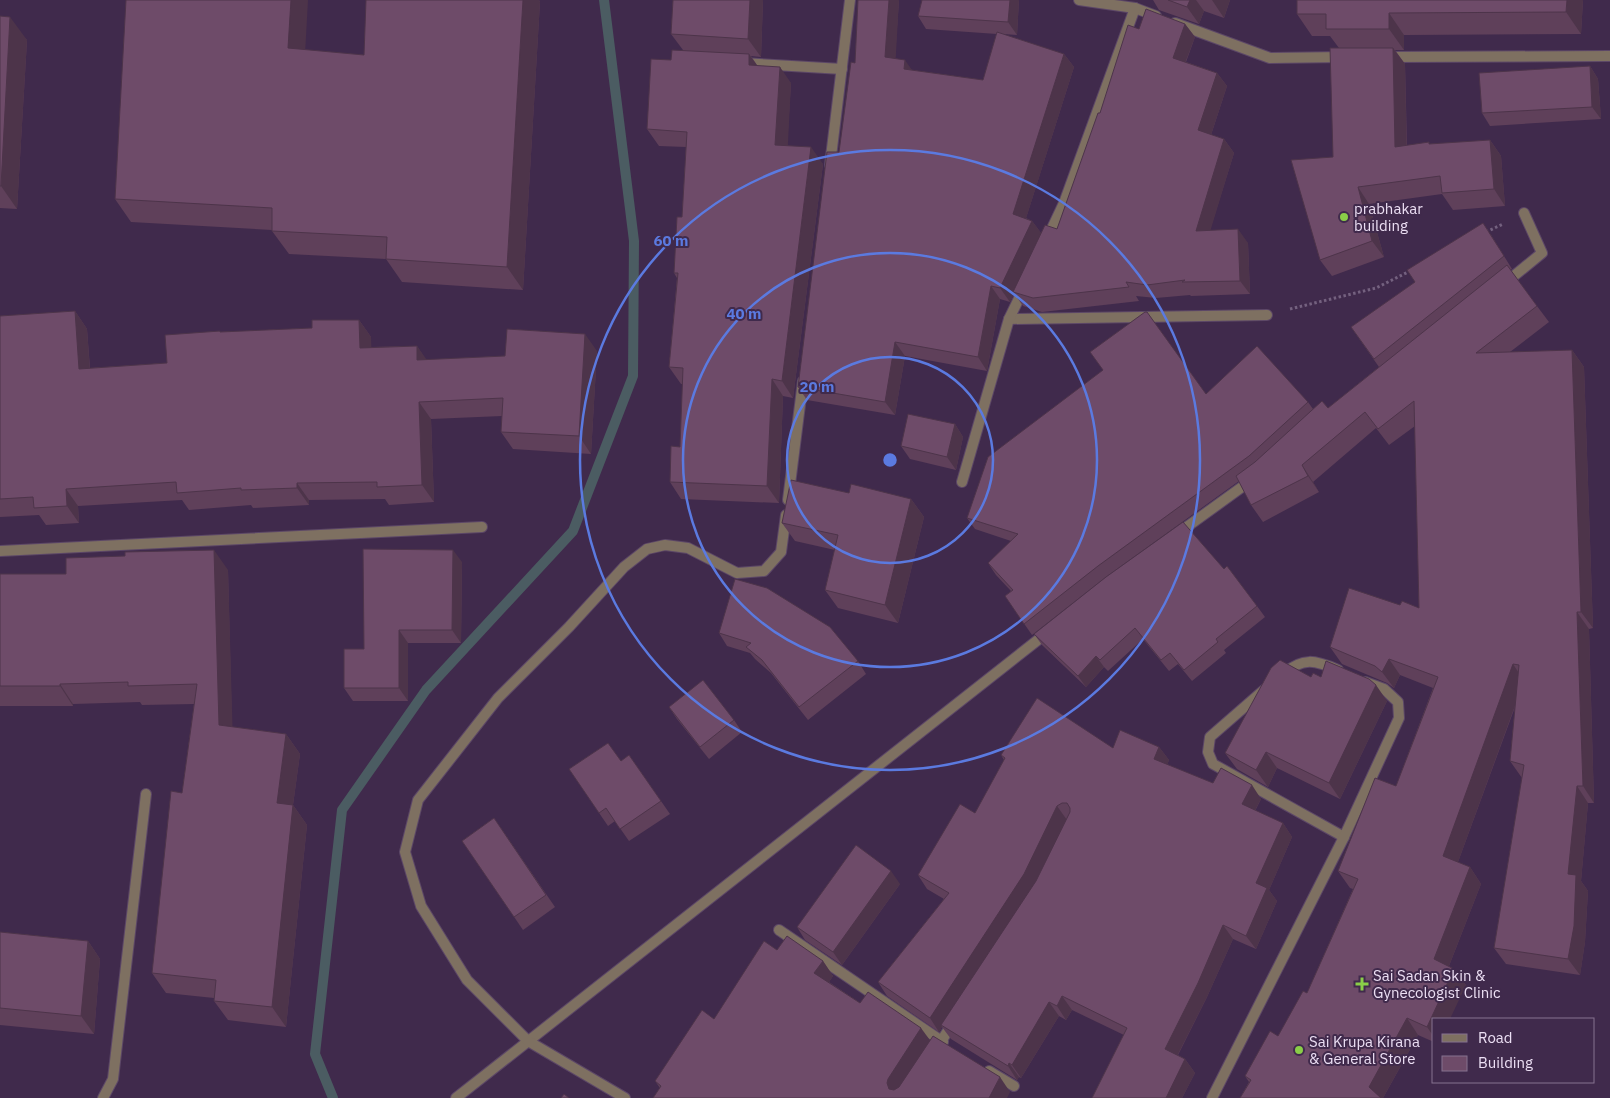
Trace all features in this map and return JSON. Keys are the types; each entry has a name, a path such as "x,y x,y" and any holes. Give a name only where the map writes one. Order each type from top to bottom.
{"street":[{"path":"828,177 850,0"},
{"path":"1079,0 1135,8 1270,58 1350,57"},
{"path":"1043,247 1064,203 1135,8"},
{"path":"1380,57 1610,56"},
{"path":"736,62 842,68"},
{"path":"1499,289 1542,253 1524,213"},
{"path":"962,482 1009,319 1030,274"},
{"path":"1009,319 1267,315"},
{"path":"625,1098 528,1041 467,980 421,906 405,852 418,800 498,698 569,627 624,567 647,549 665,545 688,548 738,573 764,571 781,552 804,375"},
{"path":"1166,542 1262,473"},
{"path":"0,551 482,527"},
{"path":"456,1098 1056,626"},
{"path":"1212,1098 1344,836 1399,718 1398,702 1384,689 1324,664 1308,662 1294,664 1210,737 1208,752 1212,764 1344,836"},
{"path":"102,1098 113,1079 146,794"},
{"path":"779,930 945,1044"},
{"path":"930,1058 945,1044 962,1010"},
{"path":"982,1066 1014,1086"}],"path":[{"path":"1480,236 1524,213"},
{"path":"1267,315 1376,288 1420,266"}],"building":[{"path":"126,0 291,0 288,48 364,55 366,0 523,0 507,267 386,259 387,237 272,231 272,208 115,199"},
{"path":"673,0 750,0 748,39 671,34"},
{"path":"858,0 889,0 885,57 905,60 904,69 983,80 997,32 1064,54 1013,214 1032,221 1000,288 991,286 978,357 895,342 885,402 798,387 827,152 839,152 851,62 855,63"},
{"path":"922,0 1010,0 1008,22 918,16"},
{"path":"1168,0 1190,0 1187,7"},
{"path":"1297,0 1567,0 1566,12 1389,13 1389,29 1326,29 1326,14 1297,14"},
{"path":"1146,9 1185,24 1173,58 1217,73 1198,130 1224,139 1196,231 1238,229 1240,281 1182,282 1185,280 1147,285 1126,282 1129,287 1033,298 1013,292 1045,225 1057,229 1098,113 1100,113 1128,25 1139,29"},
{"path":"0,16 10,17 1,186 0,186"},
{"path":"1330,48 1393,48 1395,147 1429,142 1429,144 1490,140 1494,189 1442,193 1440,176 1358,187 1372,241 1320,260 1291,160 1333,157"},
{"path":"672,50 749,54 749,65 780,67 775,145 811,147 782,381 772,379 767,486 670,482 671,446 680,447 683,368 669,367 678,273 674,273 677,217 682,217 687,132 647,129 651,59 671,60"},
{"path":"1590,66 1592,107 1482,113 1479,73"},
{"path":"1483,223 1504,256 1374,359 1351,327 1415,282 1407,270"},
{"path":"1507,265 1537,306 1476,353 1572,350 1581,612 1577,612 1583,786 1577,786 1568,874 1576,875 1574,926 1568,959 1494,948 1524,765 1510,761 1519,665 1513,664 1443,856 1470,867 1434,959 1454,969 1427,1027 1407,1018 1369,1087 1381,1098 1240,1098 1251,1080 1245,1076 1270,1031 1278,1036 1303,991 1307,993 1358,879 1338,871 1375,778 1396,786 1438,677 1389,659 1382,672 1375,666 1330,647 1349,588 1400,605 1402,601 1419,608 1414,401 1378,429 1365,412 1302,465 1308,476 1251,505 1236,476 1255,462 1322,401 1328,408"},
{"path":"75,311 79,369 167,363 165,335 312,328 312,320 359,320 360,348 417,346 417,360 505,356 507,329 585,334 579,436 501,432 503,398 419,402 422,485 377,487 377,482 297,483 297,488 241,490 241,488 177,493 176,482 66,489 67,506 34,508 33,497 0,499 0,316"},
{"path":"1147,312 1206,394 1257,346 1308,402 1249,456 1098,566 1024,624 1005,596 1013,590 988,563 1018,534 967,518 988,457 1103,370 1090,352"},
{"path":"908,414 955,424 947,457 901,446"},
{"path":"791,480 849,493 851,484 911,499 885,605 825,590 838,535 782,523"},
{"path":"1183,522 1224,569 1227,566 1257,606 1216,639 1218,642 1184,670 1170,653 1161,660 1135,628 1100,660 1096,656 1078,676 1034,634 1106,577"},
{"path":"363,549 453,550 452,630 399,630 399,688 344,688 344,649 364,649"},
{"path":"214,550 219,725 286,734 277,803 293,805 272,1007 214,1001 216,980 152,973 171,791 182,793 197,684 128,686 128,682 60,684 60,686 0,686 0,574 66,574 66,558 125,556 125,552"},
{"path":"735,579 767,588 830,627 858,661 799,707 762,660 746,647 751,643 719,633"},
{"path":"1280,660 1311,677 1313,673 1321,677 1326,661 1369,679 1376,685 1329,783 1266,752 1256,770 1225,753 1271,668"},
{"path":"703,680 734,720 700,747 669,707"},
{"path":"1037,698 1113,748 1120,730 1159,747 1154,759 1213,783 1221,768 1252,785 1242,804 1283,823 1256,883 1267,888 1246,936 1223,925 1198,983 1165,1049 1185,1059 1166,1098 1092,1098 1127,1028 1062,996 1057,1006 1049,1002 1012,1065 1009,1063 1008,1066 941,1025 1036,881 1070,812 1067,803 1057,806 1024,874 930,1018 878,982 949,893 918,875 960,804 975,813 1005,758 1001,755"},
{"path":"608,743 621,761 629,755 661,801 620,829 606,808 599,813 569,769"},
{"path":"494,818 546,895 514,917 462,841"},
{"path":"856,845 891,871 833,952 797,927"},
{"path":"0,932 88,941 81,1016 0,1008"},
{"path":"787,936 823,961 814,973 860,1003 868,992 921,1028 888,1079 889,1089 894,1090 899,1087 933,1036 1000,1077 989,1098 653,1098 661,1086 655,1081 702,1010 714,1019 764,941 777,950"},
{"path":"564,1094 569,1098 561,1098"}],"waterway":[{"path":"333,1098 315,1054 342,810 426,690 573,531 633,376 634,241 604,0"}],"place":[{"name":"prabhakar building","path":"1344,217"},
{"name":"Sai Sadan Skin & Gynecologist Clinic","path":"1362,984"},
{"name":"Sai Krupa Kirana & General Store","path":"1299,1050"}]}
